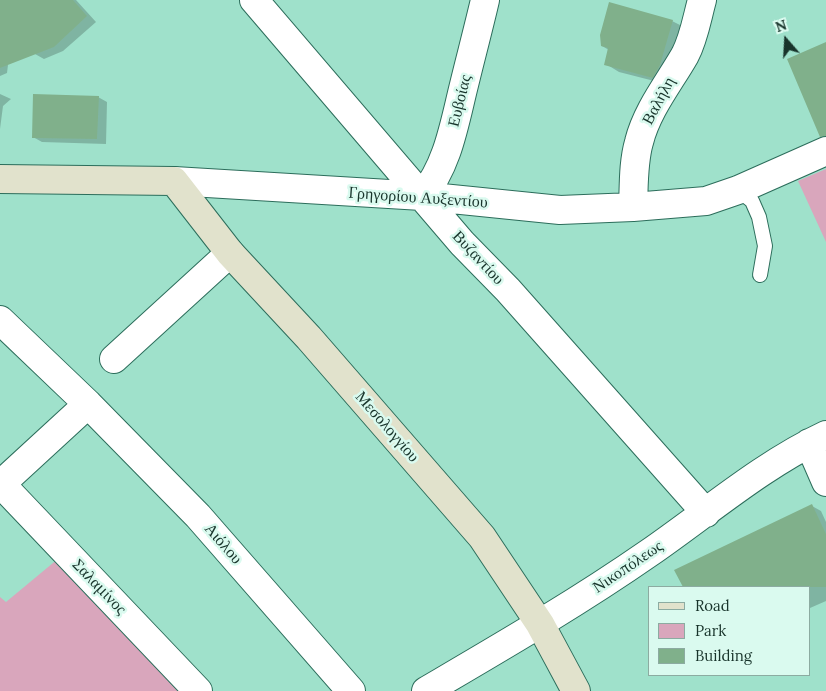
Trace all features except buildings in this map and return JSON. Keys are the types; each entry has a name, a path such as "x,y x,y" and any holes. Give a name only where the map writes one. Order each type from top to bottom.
{"street":[{"name":"Βυζαντίου","path":"254,0 462,243 508,290 706,513"},
{"name":"Ευβοίας","path":"422,196 432,184 443,162 485,0"},
{"path":"684,0 694,27"},
{"name":"Βαλήλη","path":"633,207 635,158 639,140 663,90 686,53 702,0"},
{"name":"Γρηγορίου Αυξεντίου","path":"0,180 174,181 422,196 560,210 633,207 706,200 738,190 826,151"},
{"name":"Μεσολογγίου","path":"174,181 230,253 309,338 482,537 540,624 576,691"},
{"path":"114,358 230,253"},
{"name":"Αιόλου","path":"0,320 88,404 198,516 351,691"},
{"path":"1,484 88,404"},
{"path":"818,439 826,482"},
{"name":"Νικοπόλεως","path":"426,691 601,586 780,459 818,439"},
{"name":"Σαλαμίνος","path":"1,484 198,691"}],"lane":[{"path":"738,190 752,201 759,217 765,246 760,275"}],"green space":[{"path":"826,169 826,242 798,181"},
{"path":"59,558 180,691 0,691 0,597 6,602"}]}
